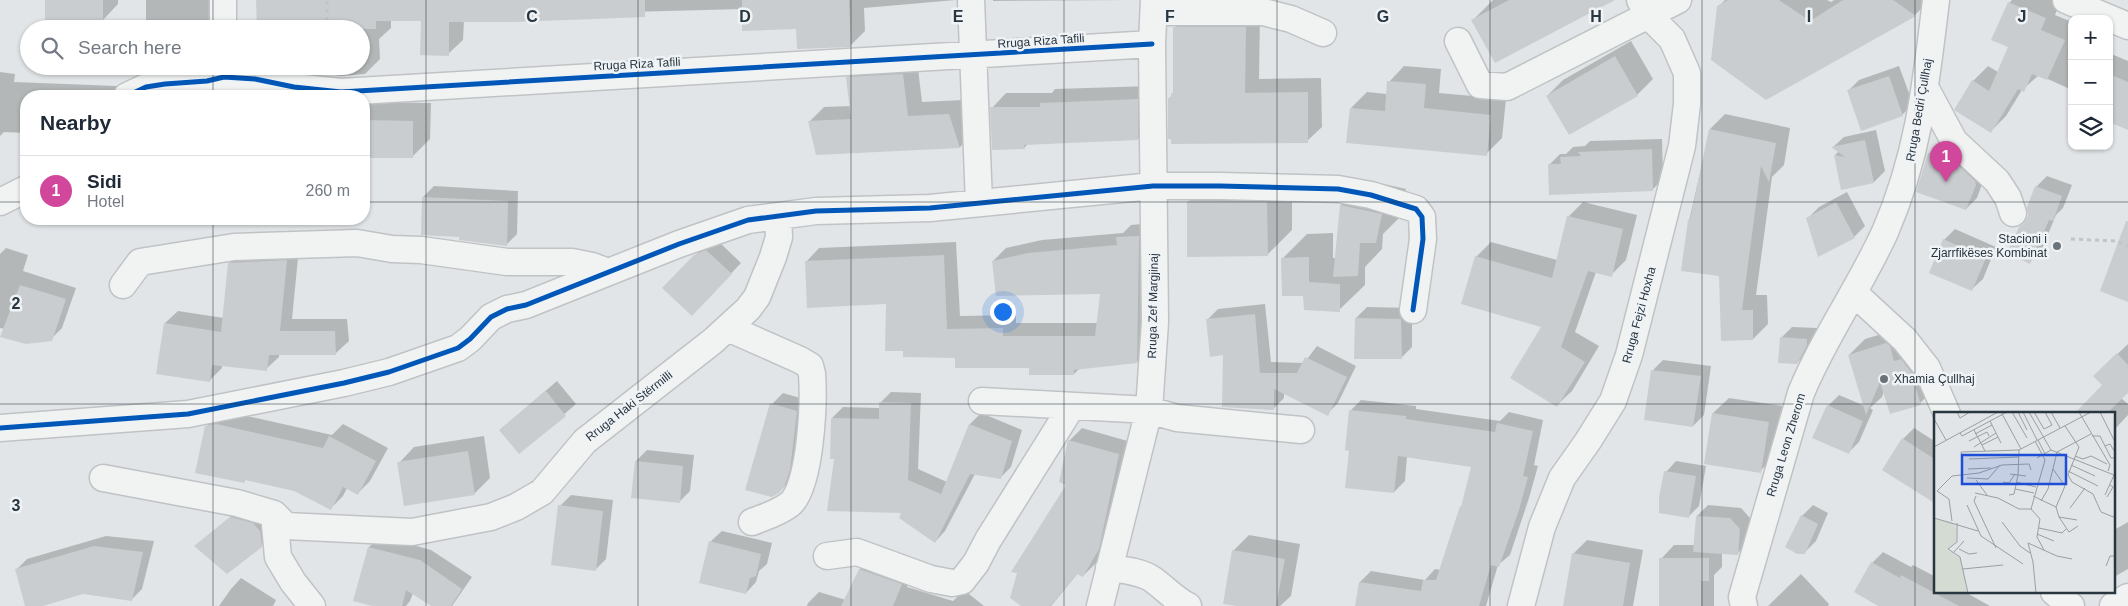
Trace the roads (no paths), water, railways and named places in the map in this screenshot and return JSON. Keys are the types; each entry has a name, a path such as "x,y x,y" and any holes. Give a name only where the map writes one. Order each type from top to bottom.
{"street":[{"path":"223,0 223,20"},
{"path":"971,0 979,203"},
{"path":"1458,41 1480,85 1508,87 1540,72 1644,8 1678,0"},
{"name":"Rruga Bedri Çullhaj","path":"1854,293 1885,232 1902,190 1915,146 1926,89 1936,0"},
{"path":"2066,0 2128,26"},
{"path":"1154,6 1263,12 1291,19 1322,33"},
{"name":"Rruga Zef Margjinaj","path":"1100,606 1149,410 1155,322 1152,186 1152,44 1154,6"},
{"name":"Rruga Fejzi Hoxha","path":"1521,606 1542,527 1562,478 1613,401 1620,383 1632,346 1682,146 1687,104 1686,72 1672,39 1644,8"},
{"name":"Rruga Riza Tafili","path":"370,90 1152,44"},
{"name":"Rruga Riza Tafili","path":"140,90 165,84 207,81 218,75"},
{"name":"Rruga Riza Tafili","path":"237,75 294,87 322,90"},
{"path":"1926,89 1954,142 1980,163 1997,181 2008,198 2013,212"},
{"path":"0,428 188,414 389,372 458,348 470,339 491,317 507,309 526,305 748,220 816,211 930,208 1152,186 1338,189 1399,202 1416,209 1422,218 1423,239 1413,310"},
{"path":"0,202 20,192"},
{"name":"Rruga Haki Stërmilli","path":"103,478 236,503 274,514 286,526 412,532 491,517 516,507 542,492 585,441 738,320 757,297 779,237 778,216"},
{"path":"124,285 140,262 234,247 321,243 357,243 392,249 421,250 507,262 572,262 608,272"},
{"path":"1854,293 1905,340 1927,368 1946,412"},
{"name":"Rruga Leon Zherom","path":"1744,606 1742,597 1801,392 1813,364 1854,293"},
{"path":"728,328 800,360 810,366 812,374 812,426 798,492 791,503 785,507 752,522"},
{"path":"982,401 1149,410 1176,418 1301,430"},
{"path":"826,556 857,552 932,579 952,583 962,581 976,563 1035,462 1072,406"},
{"path":"274,514 278,557 293,582 312,606"},
{"path":"1109,568 1143,574 1152,579 1177,601 1188,606"},
{"path":"2056,594 2071,606"},
{"path":"2113,606 2128,597"}],"place":[{"name":"Sidi","path":"1946,182"},
{"name":"Stacioni i Zjarrfikëses Kombinat","path":"2057,246"},
{"name":"Xhamia Çullhaj","path":"1884,379"}]}
